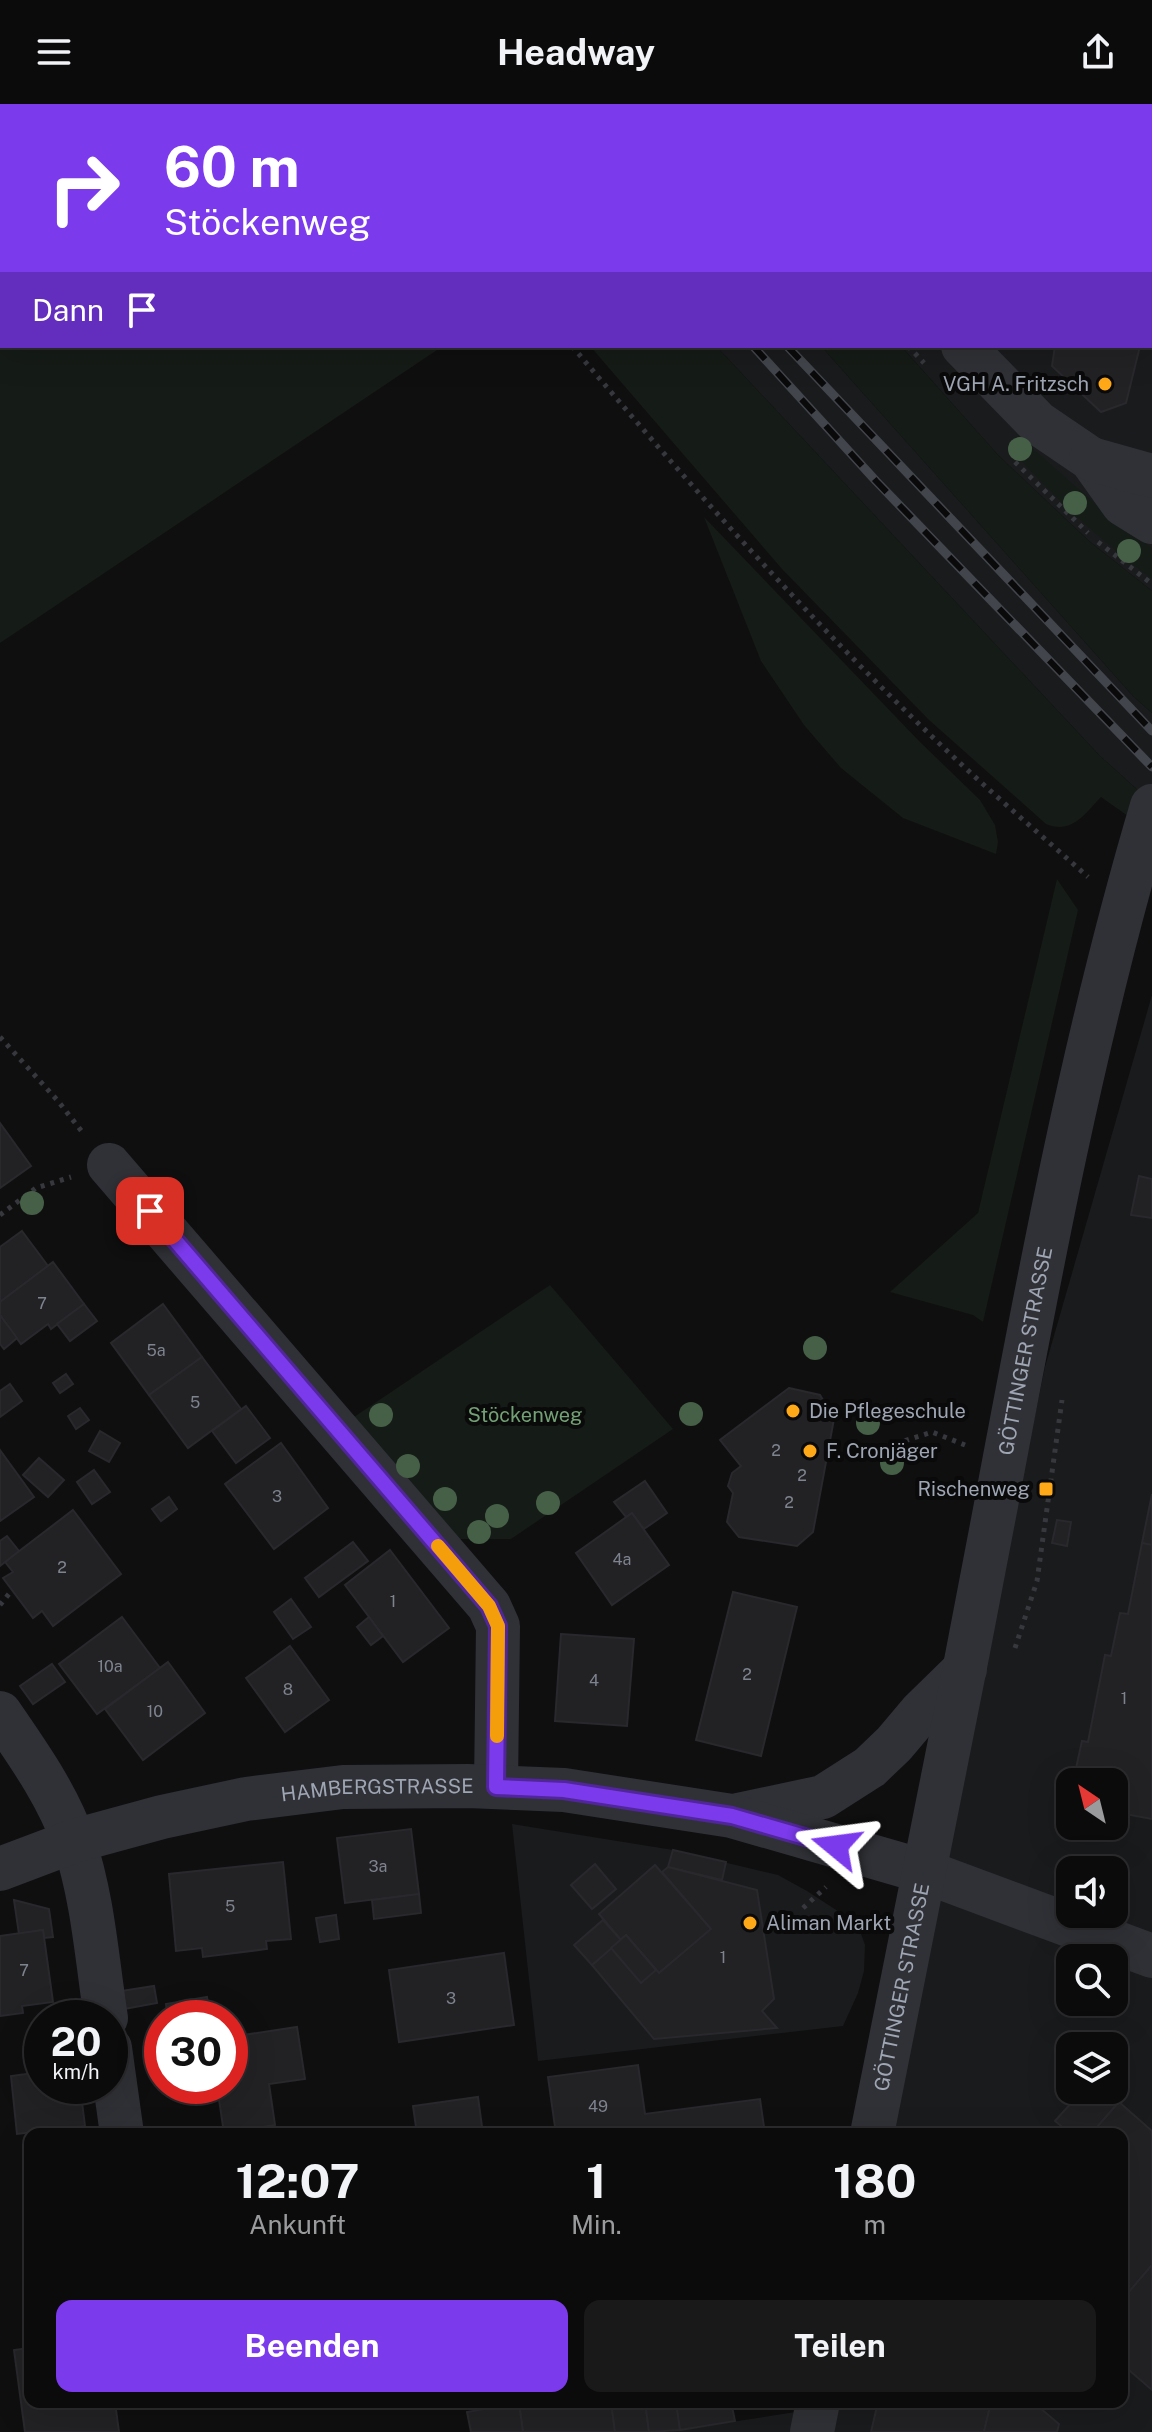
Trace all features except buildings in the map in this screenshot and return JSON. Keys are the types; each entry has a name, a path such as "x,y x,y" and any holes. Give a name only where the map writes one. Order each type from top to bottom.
{"street":[{"path":"965,348 1038,423 1091,459 1152,476"},
{"path":"1091,459 1123,504 1152,522"},
{"name":"GÖTTINGER STRASSE","path":"873,2128 926,1872 1032,1308 1126,893 1152,806"},
{"path":"109,1165 489,1606 498,1626 496,1787"},
{"name":"HAMBERGSTRASSE","path":"732,1816 823,1797 870,1767 965,1669"},
{"path":"0,1713 44,1776 74,1841 90,1908 103,2000"},
{"name":"HAMBERGSTRASSE","path":"0,1869 74,1841 162,1817 274,1796 343,1787 496,1787 564,1790 732,1816 926,1872"},
{"path":"926,1872 1152,1956"},
{"path":"118,2104 121,2128"},
{"path":"812,2432 817,2408"}],"path":[{"path":"574,348 663,454 821,625 943,747 1126,893"},
{"path":"0,1037 58,1101 109,1165"},
{"path":"0,1215 36,1188"},
{"path":"867,1453 932,1432 955,1442"},
{"path":"0,1605 12,1590"}],"shaded area":[{"path":"718,348 823,348 1133,696 1152,713 1152,803 1100,756"},
{"path":"903,348 1152,348 1152,591 1089,541 998,455"},
{"path":"1152,995 1152,2432 666,2432 822,2408 1128,2408 1128,2128 886,2128 1045,1367"},
{"path":"512,1824 673,1850 778,1875 807,1891 853,1921 865,1945 864,1971 843,2026 538,2061"}],"green space":[{"path":"0,348 440,348 0,643"},
{"path":"592,348 718,348 1100,756 1152,803 1152,833 1101,797 1070,825 1055,827 1046,824 928,719 782,569"},
{"path":"823,348 903,348 998,455 1089,541 1152,591 1152,713 1133,696"},
{"path":"1031,447 1115,521 1152,548 1152,579 1082,522 1034,475 1019,458"},
{"path":"704,517 919,741 980,800 995,825 998,842 996,854 903,818 841,768 804,725 761,661"},
{"path":"1057,879 1078,910 983,1322 973,1315 890,1292 978,1213"},
{"name":"Stöckenweg","path":"550,1285 673,1429 511,1539 455,1539 354,1417"}],"railway":[{"path":"755,348 876,481 1152,767"},
{"path":"789,348 1152,731"}],"slow traffic":[{"path":"438,1546 489,1606 498,1626 497,1736"}],"place":[{"name":"VGH A. Fritzsch","path":"1105,384"},
{"name":"Die Pflegeschule","path":"793,1411"},
{"name":"F. Cronjäger","path":"810,1451"},
{"name":"Rischenweg","path":"1046,1489"},
{"name":"Aliman Markt","path":"750,1923"}],"route":[{"path":"150,1211 489,1606 498,1626 496,1787 564,1790 732,1816 836,1846"}]}
